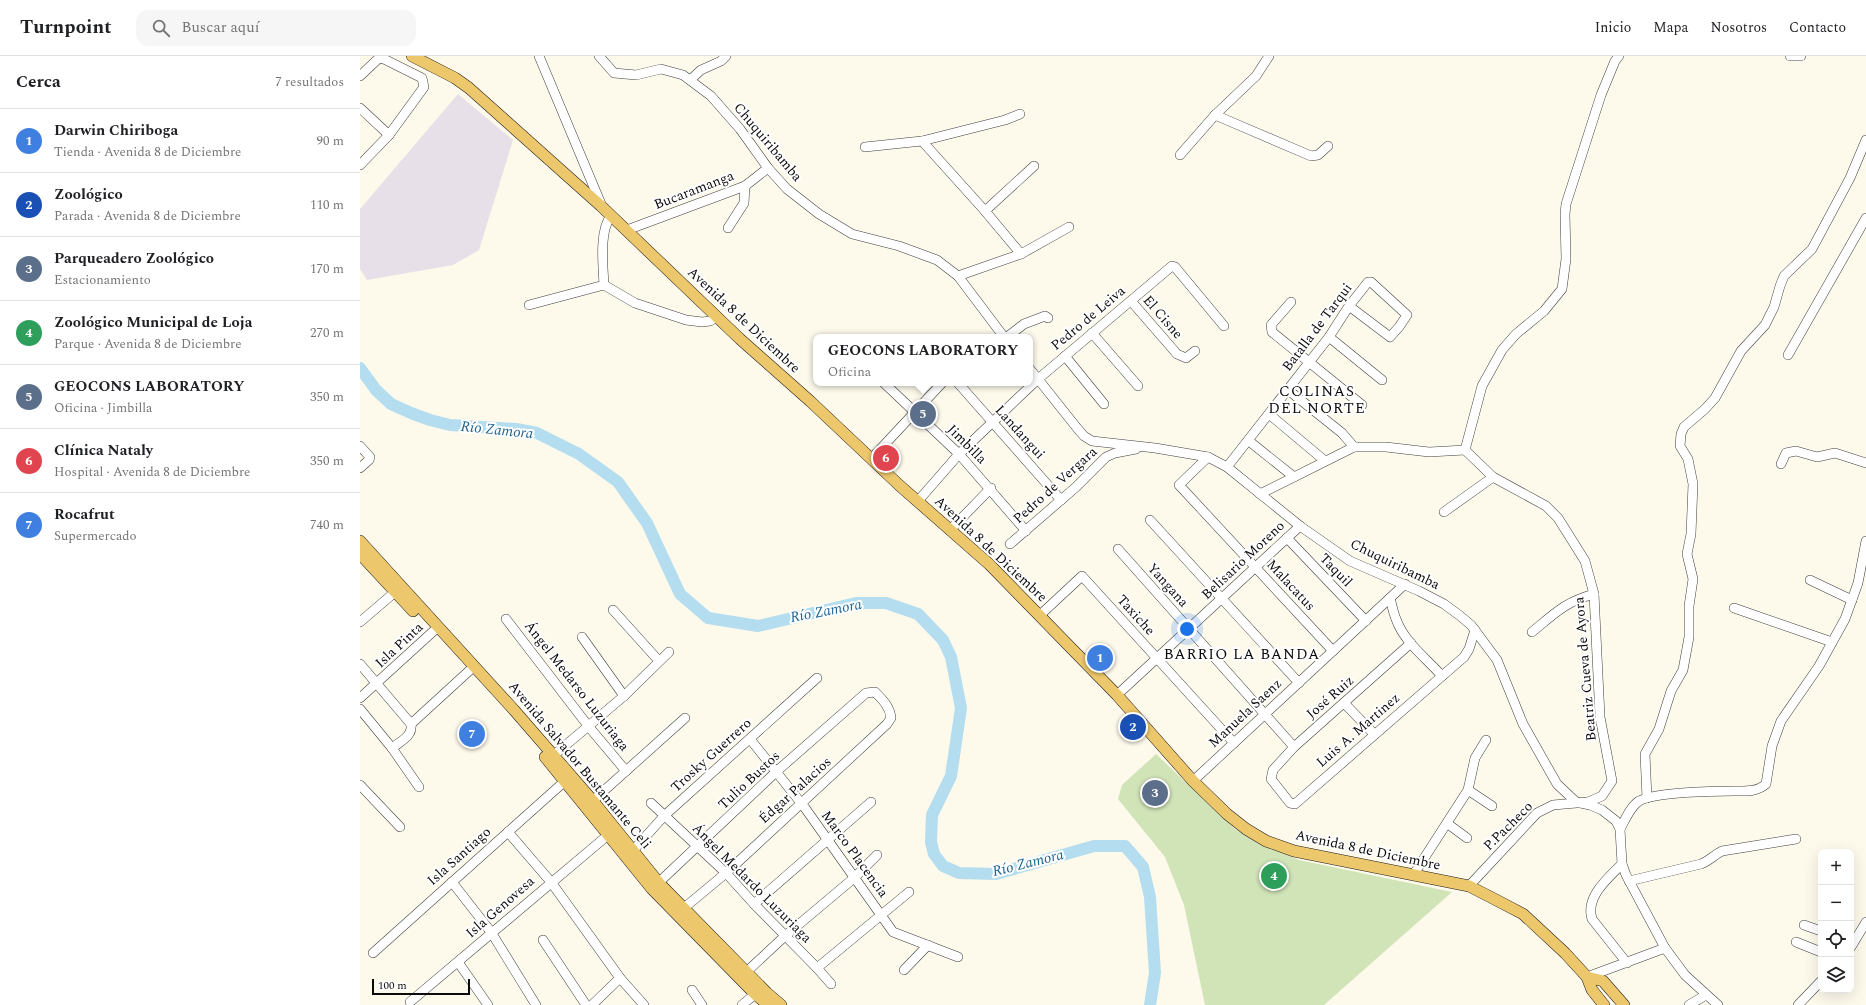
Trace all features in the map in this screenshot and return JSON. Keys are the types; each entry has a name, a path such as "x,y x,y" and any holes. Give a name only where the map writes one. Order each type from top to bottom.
{"main road":[{"name":"Avenida 8 de Diciembre","path":"417,57 455,78 469,88 601,206 717,317 989,564 1117,695 1193,781 1226,814 1246,829 1266,841 1294,851 1321,858 1414,874 1469,886 1523,914 1565,953 1587,977 1592,990 1604,1005"},
{"name":"Avenida Salvador Bustamante Celi","path":"360,541 470,670 554,755 589,804 655,886 744,975"},
{"name":"Avenida Salvador Bustamante Celi","path":"360,554 395,592 436,629 511,712 565,781 589,804 608,835 630,854"},
{"name":"Avenida Salvador Bustamante Celi","path":"655,886 684,908 758,991 768,1005"},
{"name":"Avenida 8 de Diciembre","path":"1587,977 1603,981 1624,1005"},
{"name":"Avenida Salvador Bustamante Celi","path":"758,991 781,1005"}],"street":[{"path":"539,56 601,206"},
{"name":"Chuquiribamba","path":"599,56 614,73 636,75 661,70 683,75 711,96 740,129 768,168 787,189 819,214 852,234 899,246 937,260 958,276 1002,334"},
{"path":"690,80 700,70 721,61 726,56"},
{"path":"1180,155 1215,115 1256,76 1269,56"},
{"path":"1260,494 1354,447 1386,447 1429,452 1465,450 1482,386 1502,350 1516,334 1544,311 1562,290 1566,259 1564,214 1566,204 1601,95 1615,61 1619,56"},
{"path":"1790,56 1801,56"},
{"path":"405,69 417,57"},
{"path":"360,76 379,58 422,78 424,87 389,135 360,165"},
{"path":"360,108 389,135"},
{"path":"865,147 922,141 1005,120 1020,114"},
{"path":"1215,115 1311,156 1318,155 1328,146"},
{"path":"1647,798 1645,754 1659,729 1671,691 1683,670 1689,637 1689,606 1693,578 1687,554 1691,534 1693,484 1688,459 1680,446 1681,434 1684,427 1705,409 1715,398 1741,350 1765,325 1774,307 1784,276 1812,248 1850,178 1866,140"},
{"path":"922,141 985,211 1021,254"},
{"path":"985,211 1034,166"},
{"name":"Bucaramanga","path":"627,230 674,214 744,186 768,168"},
{"path":"728,228 744,203 744,186"},
{"path":"604,285 604,232 607,221 611,216"},
{"path":"1788,355 1866,218"},
{"path":"958,276 1021,254 1069,227"},
{"name":"Pedro de Leiva","path":"1033,384 1092,332 1172,266 1175,267 1224,326"},
{"name":"Batalla de Tarqui","path":"1227,467 1249,441 1287,389 1329,337 1348,306 1368,282 1371,282 1407,313 1406,317 1390,337 1348,306"},
{"path":"529,305 604,285 635,303 686,320 702,322 710,321 717,317"},
{"name":"El Cisne","path":"1131,301 1177,354 1186,358 1195,351"},
{"path":"1291,302 1271,325 1271,329 1308,362 1362,405"},
{"path":"1011,334 1035,318 1045,316 1048,318"},
{"path":"1092,332 1138,386"},
{"path":"1329,337 1382,380"},
{"path":"1065,356 1104,404"},
{"name":"Chuquiribamba","path":"1033,373 1084,436 1097,442 1145,447 1208,457 1227,467 1300,526 1350,561 1404,584 1444,604 1459,615 1475,630 1497,660 1523,724 1546,769 1556,784 1576,802 1602,810 1616,821 1620,829"},
{"name":"Jimbilla","path":"887,386 959,454 991,488 1026,530"},
{"path":"872,458 913,412 939,386"},
{"name":"Landangui","path":"961,386 1061,500"},
{"name":"Pedro de Leiva","path":"918,501 959,454 1031,386"},
{"path":"1287,389 1342,433 1354,447"},
{"path":"1269,414 1325,461"},
{"path":"1249,441 1294,477"},
{"path":"360,446 370,457 369,460 360,468"},
{"name":"Pedro de Vergara","path":"1010,544 1061,500 1106,457 1115,453 1145,447"},
{"name":"Beatriz Cueva de Ayora","path":"1465,450 1493,477 1546,506 1558,518 1584,561 1594,594 1600,717 1612,781 1602,796 1588,802 1576,802"},
{"path":"1781,464 1786,453 1796,451 1817,457 1835,453 1866,463"},
{"name":"Malacatus","path":"1208,457 1179,485 1333,651"},
{"path":"1444,512 1493,477"},
{"path":"950,530 991,488"},
{"path":"1150,520 1299,683"},
{"name":"Belisario Moreno","path":"1117,695 1300,526"},
{"name":"Taquil","path":"1287,538 1366,621"},
{"path":"1718,1005 1685,975 1666,948 1629,881 1622,864 1620,829 1628,814 1638,802 1647,798 1707,792 1752,790 1760,789 1766,784 1772,746 1781,721 1819,666 1845,619 1858,583 1866,541"},
{"name":"Yangana","path":"1118,549 1294,747"},
{"name":"Taxiche","path":"1040,616 1082,576 1234,743"},
{"path":"1810,580 1852,600"},
{"name":"Manuela Saenz","path":"1193,781 1404,584"},
{"path":"360,622 395,592"},
{"path":"1532,632 1572,600 1594,594"},
{"path":"1390,598 1396,620 1411,643 1442,676"},
{"path":"1734,608 1832,642"},
{"path":"613,610 659,661"},
{"name":"Ángel Medarso Luzuriaga","path":"506,619 589,727 626,771"},
{"name":"Isla Pinta","path":"360,698 436,629"},
{"name":"Luis A. Martinez","path":"1271,774 1271,779 1292,804 1295,804 1464,657 1469,649 1475,630"},
{"path":"582,637 624,696"},
{"name":"José Ruiz","path":"1271,774 1294,747 1411,643"},
{"path":"554,755 624,696 669,652"},
{"path":"360,664 411,724 412,729 410,734 392,748"},
{"path":"411,724 470,670"},
{"name":"Trosky Guerrero","path":"630,854 664,816 817,678"},
{"name":"Édgar Palacios","path":"684,908 726,873 887,724 891,718 888,708 882,698 875,692 866,693"},
{"name":"Tulio Bustos","path":"655,886 777,771 866,693"},
{"path":"1344,703 1374,734"},
{"path":"360,709 392,748 419,787"},
{"path":"589,804 685,718"},
{"name":"Marco Placencia","path":"750,739 777,771 894,932 958,957"},
{"path":"1414,874 1448,824 1468,790 1475,758 1486,740"},
{"name":"Isla Santiago","path":"373,953 565,781"},
{"path":"360,785 400,828"},
{"path":"1468,790 1492,806"},
{"path":"754,904 871,802"},
{"name":"P.Pacheco","path":"1469,886 1537,813 1554,805 1576,802"},
{"name":"Ángel Medardo Luzuriaga","path":"651,803 726,873 831,984"},
{"path":"1448,824 1467,838"},
{"path":"508,832 551,882 620,978 644,1005"},
{"name":"Isla Genovesa","path":"410,1002 491,932 608,835"},
{"path":"1629,881 1701,864 1722,851 1796,838"},
{"path":"744,975 785,936 854,878 877,855"},
{"path":"1622,864 1594,896 1590,911 1592,919 1627,963"},
{"path":"452,882 491,932 536,1005"},
{"path":"817,968 909,892"},
{"path":"1854,940 1866,922"},
{"path":"1804,925 1818,930"},
{"path":"542,940 586,1005"},
{"path":"1796,942 1818,951"},
{"path":"904,970 928,945"},
{"path":"1587,977 1666,948"},
{"path":"458,962 488,1005"},
{"path":"592,1005 620,978"},
{"path":"1798,1005 1818,984"},
{"path":"692,990 702,1005"},
{"path":"742,1005 758,991"},
{"path":"1689,1005 1706,995"}],"shaded area":[{"path":"458,94 513,140 479,250 453,265 367,280 360,269 360,209"}],"green space":[{"path":"1156,754 1235,829 1262,844 1299,860 1452,892 1324,1005 1205,1005 1184,905 1165,857 1118,799 1122,785"}],"waterway":[{"name":"Río Zamora","path":"360,368 376,390 391,404 411,413 450,425 516,429 537,433 579,454 618,482 647,523 680,594 708,618 758,626 856,603 886,603 918,614 943,640 951,657 961,708 951,776 932,815 931,842 934,854 943,866 959,873 996,874 1094,846 1125,846 1143,867 1150,897 1155,973 1150,1005"}],"place":[{"name":"GEOCONS LABORATORY","path":"923,414"},
{"name":"Clínica Nataly","path":"886,458"},
{"name":"Darwin Chiriboga","path":"1100,658"},
{"name":"Zoológico","path":"1133,727"},
{"name":"Rocafrut","path":"472,734"},
{"name":"Parqueadero Zoológico","path":"1155,793"},
{"name":"Zoológico Municipal de Loja","path":"1274,876"}],"district":[{"name":"COLINAS DEL NORTE","path":"1317,400"},
{"name":"BARRIO LA BANDA","path":"1242,654"}]}
